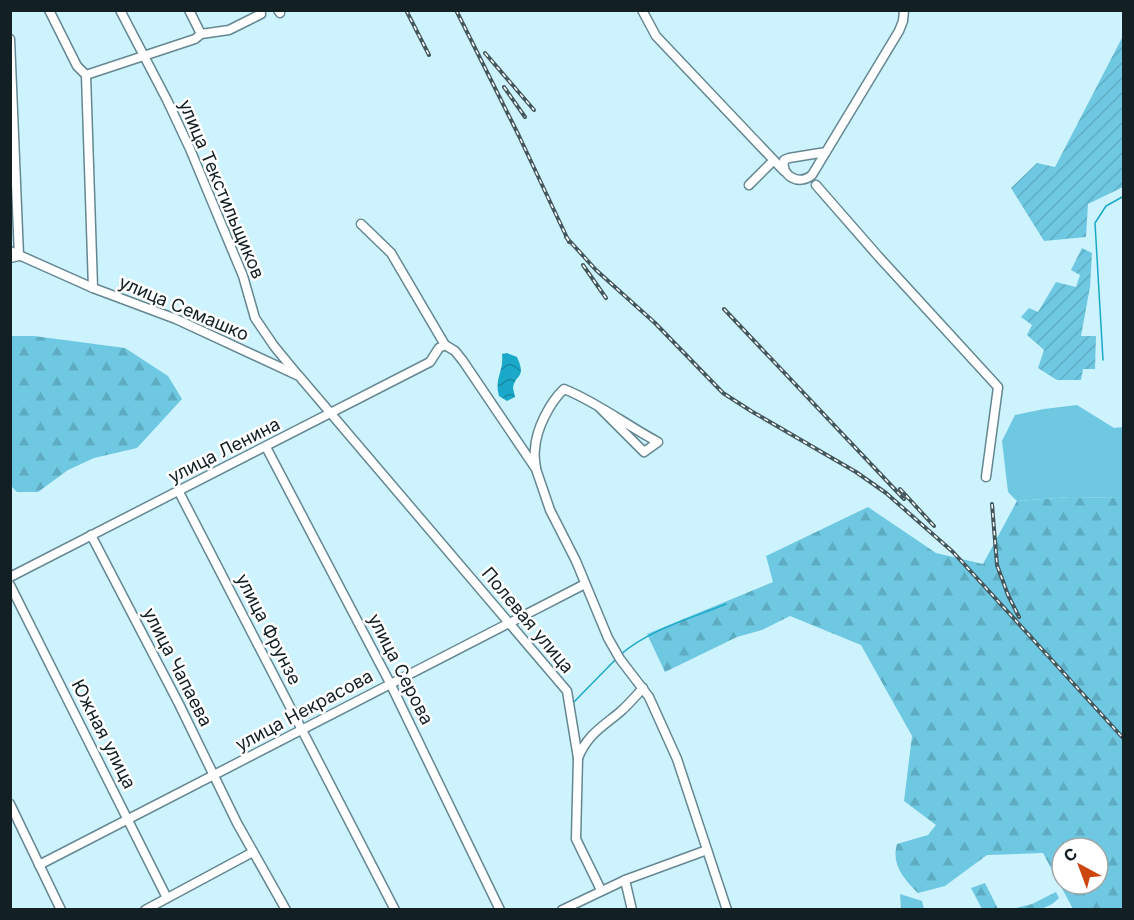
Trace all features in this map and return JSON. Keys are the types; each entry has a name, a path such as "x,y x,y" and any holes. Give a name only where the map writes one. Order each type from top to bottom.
{"street":[{"path":"49,10 77,66 86,75 93,288"},
{"name":"улица Текстильщиков","path":"120,10 167,100 211,197 243,276 255,318 299,376"},
{"path":"189,10 201,34"},
{"path":"642,10 656,36 778,161 786,173 796,180 816,185 998,387 986,477"},
{"path":"802,181 808,179 816,170 899,31 904,10"},
{"path":"86,75 195,39 201,34 229,30 260,12"},
{"path":"10,39 13,255"},
{"path":"749,185 778,161 797,155 826,152"},
{"path":"814,153 817,160 816,185"},
{"path":"361,224 391,253 445,345 455,351 463,361 536,469 550,510 576,561 608,638 619,657 649,697 677,759 727,909"},
{"name":"улица Семашко","path":"13,255 176,319 299,376 330,414"},
{"name":"улица Ленина","path":"10,577 430,362 439,348 445,345"},
{"path":"536,469 537,434 557,395 564,389 599,406 658,442 644,452 599,406"},
{"name":"Полевая улица","path":"330,414 567,691 578,758 576,839 597,892"},
{"name":"улица Серова","path":"266,447 390,683 500,909"},
{"name":"улица Фрунзе","path":"179,492 395,909"},
{"name":"улица Чапаева","path":"91,535 253,852 286,909"},
{"name":"улица Некрасова","path":"39,865 585,584"},
{"name":"Южная улица","path":"10,585 167,898"},
{"path":"578,758 583,744 598,728 622,711 643,688"},
{"path":"10,804 61,909"},
{"path":"562,909 626,880 706,850"},
{"path":"145,909 253,852"},
{"path":"626,880 632,909"}],"green space":[{"path":"1123,36 1123,187 1088,204 1086,237 1044,241 1011,188 1037,163 1055,167"},
{"path":"1082,248 1092,253 1090,287 1081,336 1096,336 1095,369 1083,369 1081,380 1057,380 1038,368 1044,350 1027,335 1032,325 1021,317 1029,308 1038,312 1056,282 1076,287 1080,275 1071,270"},
{"path":"11,336 34,336 125,348 168,376 182,399 137,448 94,458 68,470 38,492 17,492 10,485"},
{"path":"1077,405 1114,428 1123,427 1123,498 1070,497 1017,501 1008,492 1002,441 1015,415"},
{"path":"1070,497 1123,498 1123,909 1073,909 1066,896 1110,896 1110,836 1050,836 1050,866 1043,853 987,855 945,886 918,893 897,865 897,844 928,835 936,825 904,801 912,736 861,645 790,616 762,630 737,637 665,672 647,634 773,582 766,556 868,507 936,553 983,564 1017,501"},
{"path":"985,883 998,909 982,909 971,888"},
{"path":"900,894 922,901 924,909 901,909"},
{"path":"1050,895 1059,898 1043,908 1012,909 1032,904"}],"water":[{"path":"507,353 517,357 521,373 513,388 515,397 507,401 499,396 498,384 502,354"}],"waterway":[{"path":"1103,360 1095,223 1106,206 1124,196"},
{"path":"620,655 644,638 726,604"},
{"path":"572,704 617,658"}],"railway":[{"path":"406,10 429,55"},
{"path":"456,10 569,242"},
{"path":"485,53 534,110"},
{"path":"504,87 525,117"},
{"path":"566,237 596,270 655,323 723,393 856,472 886,493 953,552 1124,739"},
{"path":"583,265 606,298"},
{"path":"724,309 904,499"},
{"path":"900,489 934,526"},
{"path":"992,504 997,565 1019,617"}]}
